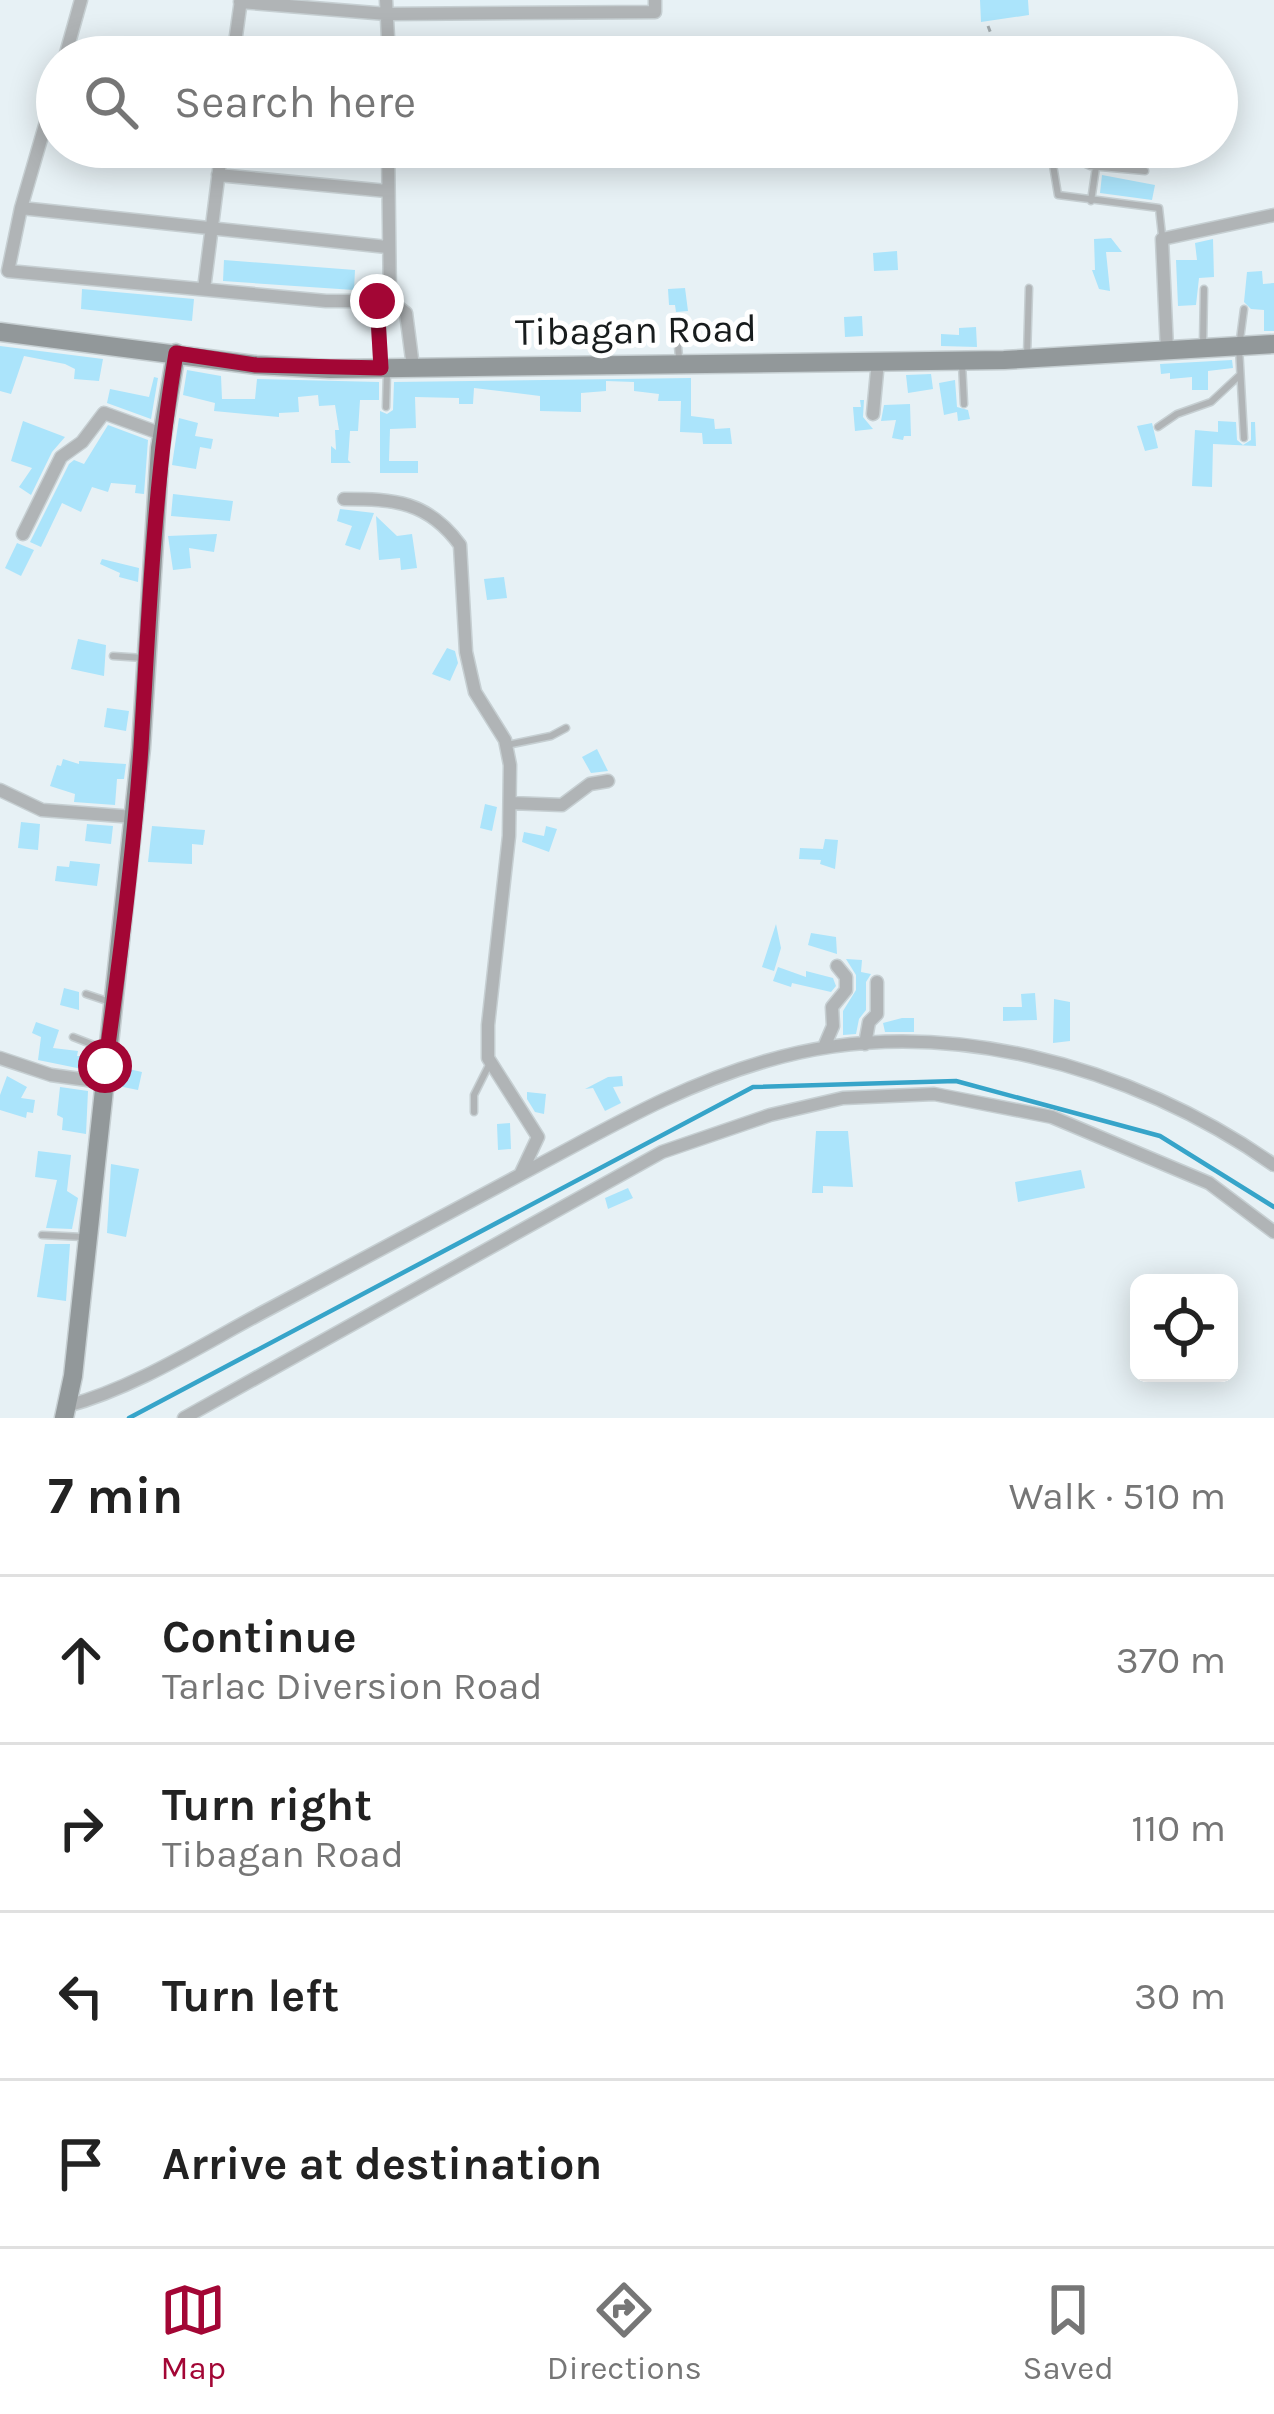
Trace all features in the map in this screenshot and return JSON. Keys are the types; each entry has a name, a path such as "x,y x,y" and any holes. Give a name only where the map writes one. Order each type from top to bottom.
{"main road":[{"name":"Tibagan Road","path":"0,332 256,365 384,368 1027,359 1274,344"},
{"path":"66,1412 134,817 162,434 176,353"}],"street":[{"path":"71,36 81,0"},
{"path":"236,36 240,1 655,12 655,0"},
{"path":"36,156 8,271 384,301 406,313 413,367"},
{"path":"203,289 219,168"},
{"path":"384,368 380,347 388,168"},
{"path":"218,176 387,190"},
{"path":"21,208 387,247"},
{"path":"1167,350 1162,239 1274,214"},
{"path":"380,347 410,345"},
{"path":"874,414 878,361"},
{"path":"22,534 62,457 82,442 104,413 162,434"},
{"path":"344,500 405,503 429,515 458,542 466,652 475,692 507,745 510,803 488,1025 490,1063 538,1137 521,1174"},
{"path":"510,803 562,806 590,784 608,781"},
{"path":"0,790 42,810 134,817"},
{"path":"824,1048 832,1026 832,1006 846,990 846,977 837,966"},
{"path":"865,1044 869,1022 878,1014 877,982"},
{"path":"66,1412 392,1246 625,1115 768,1060 824,1048 953,1045 1068,1064 1117,1079 1218,1128 1274,1165"},
{"path":"0,1058 52,1075 102,1082"},
{"path":"184,1418 662,1152 770,1115 843,1098 934,1094 1052,1117 1209,1183 1274,1232"}],"lane":[{"path":"1052,168 1055,193 1091,202 1159,208 1162,239"},
{"path":"1091,202 1096,168"},
{"path":"1108,168 1145,171"},
{"path":"1027,359 1029,288"},
{"path":"1202,349 1204,289"},
{"path":"1244,309 1239,347 1244,438"},
{"path":"676,322 679,362"},
{"path":"962,360 964,404"},
{"path":"384,368 386,407"},
{"path":"1158,427 1177,414 1211,402 1240,376"},
{"path":"113,656 144,658"},
{"path":"507,745 566,728"},
{"path":"86,994 113,1003"},
{"path":"73,1037 107,1050"},
{"path":"474,1112 476,1088 490,1063"},
{"path":"42,1235 87,1237"}],"path":[{"path":"988,26 992,36"}],"building":[{"path":"980,0 1028,0 1029,15 981,22"},
{"path":"1102,175 1155,185 1152,200 1100,193"},
{"path":"1111,238 1122,252 1106,252 1110,291 1099,289 1092,270 1094,239"},
{"path":"1213,239 1214,277 1199,278 1196,305 1178,306 1176,260 1197,260 1195,243"},
{"path":"897,251 898,270 874,271 873,253"},
{"path":"224,260 355,270 354,290 223,281"},
{"path":"1262,271 1263,284 1274,283 1274,331 1264,331 1264,310 1251,309 1244,302 1247,272"},
{"path":"685,288 688,311 676,312 675,305 669,305 668,289"},
{"path":"82,289 194,299 192,321 81,309"},
{"path":"862,316 863,336 845,337 844,317"},
{"path":"976,327 977,347 941,346 941,334 959,335 959,328"},
{"path":"0,346 103,359 99,381 74,379 75,369 65,364 24,356 11,394 0,391"},
{"path":"1232,360 1233,368 1208,371 1208,390 1192,390 1192,377 1170,379 1170,373 1161,374 1160,364"},
{"path":"187,370 221,376 222,399 255,399 257,379 379,382 379,400 360,400 358,431 350,431 351,463 331,463 331,446 336,450 335,430 339,430 335,405 319,406 318,395 298,397 299,412 279,413 279,417 214,411 215,403 183,395"},
{"path":"931,374 933,389 908,393 906,375"},
{"path":"154,377 158,378 151,419 107,403 110,389 149,397"},
{"path":"691,378 691,416 714,419 715,429 730,428 732,444 703,444 702,433 680,432 681,401 658,401 659,394 634,391 634,382 606,381 606,391 581,393 581,412 540,411 540,396 474,388 473,404 459,404 459,398 415,397 416,428 390,429 389,461 418,461 418,473 380,473 380,411 393,410 394,382"},
{"path":"955,380 957,407 968,410 970,419 958,421 957,412 944,415 939,383"},
{"path":"860,400 864,400 863,417 873,429 855,431 853,407 861,407"},
{"path":"910,404 911,436 892,438 896,420 881,421 884,405"},
{"path":"179,418 198,423 195,436 213,439 211,449 200,447 196,469 172,465"},
{"path":"23,421 65,437 52,452 31,495 19,487 32,468 11,461"},
{"path":"1218,421 1236,422 1237,440 1243,445 1251,440 1251,422 1255,422 1256,446 1213,444 1212,487 1192,486 1195,430 1218,432"},
{"path":"1152,423 1158,448 1145,451 1137,426"},
{"path":"108,425 148,440 144,494 135,493 136,485 111,483 108,492 92,487 81,512 62,503 41,547 30,542 69,464 74,460 84,464"},
{"path":"173,494 233,501 230,521 171,516"},
{"path":"340,509 374,513 360,550 345,545 352,526 337,521"},
{"path":"376,516 397,536 412,534 417,568 401,570 400,558 379,560"},
{"path":"217,534 214,552 189,548 191,568 173,570 168,536"},
{"path":"17,543 34,550 21,576 5,568"},
{"path":"102,559 139,568 138,582 119,577 120,573 100,564"},
{"path":"504,577 507,598 487,600 484,579"},
{"path":"78,639 106,645 104,676 71,669"},
{"path":"447,648 455,651 458,663 450,681 432,674"},
{"path":"107,708 129,711 126,731 104,727"},
{"path":"597,749 608,771 591,773 582,757"},
{"path":"63,759 79,764 126,764 124,779 117,779 115,805 74,802 75,794 50,786"},
{"path":"485,804 497,807 492,831 480,828"},
{"path":"21,822 40,824 38,850 18,848"},
{"path":"87,824 113,826 111,844 85,841"},
{"path":"152,826 205,830 203,845 192,844 192,864 148,862"},
{"path":"546,826 557,829 549,852 522,842 524,832 544,836"},
{"path":"825,839 838,840 835,869 820,864 821,860 799,859 800,848 823,849"},
{"path":"70,861 100,864 97,886 55,881 57,866 69,867"},
{"path":"776,924 781,948 774,971 762,967"},
{"path":"811,933 836,937 837,954 808,945"},
{"path":"846,959 862,960 861,972 871,974 866,982 866,1010 856,1034 843,1035 843,1011 856,990 856,975"},
{"path":"778,967 806,977 806,971 833,978 836,986 831,992 792,983 791,987 773,981"},
{"path":"64,988 79,992 79,1010 60,1005"},
{"path":"1035,993 1037,1020 1003,1021 1003,1007 1022,1007 1021,994"},
{"path":"1054,999 1070,1002 1070,1041 1053,1043"},
{"path":"914,1018 914,1032 885,1032 883,1023"},
{"path":"36,1022 59,1030 53,1048 78,1051 77,1056 83,1056 82,1069 38,1060 41,1037 32,1033"},
{"path":"120,1067 142,1072 138,1090 118,1086"},
{"path":"7,1076 27,1087 21,1098 35,1100 33,1113 27,1112 26,1118 0,1110"},
{"path":"622,1076 623,1086 613,1087 621,1103 605,1111 593,1088 585,1089 608,1077"},
{"path":"60,1087 88,1091 86,1134 62,1130 63,1118 57,1115"},
{"path":"527,1092 546,1094 544,1114 535,1112"},
{"path":"510,1123 511,1149 498,1150 497,1124"},
{"path":"816,1131 848,1131 853,1187 823,1186 823,1193 812,1193"},
{"path":"38,1151 71,1155 67,1191 78,1198 72,1229 46,1228 57,1180 35,1177"},
{"path":"111,1164 139,1169 126,1237 107,1233"},
{"path":"1081,1170 1085,1188 1018,1202 1015,1182"},
{"path":"628,1188 633,1198 608,1209 605,1198"},
{"path":"45,1244 70,1244 66,1301 37,1297"}],"waterway":[{"path":"129,1418 753,1087 956,1081 1160,1136 1274,1207"}],"route":[{"path":"105,1066 141,748 160,448 176,353 256,365 381,368 377,301"}]}
